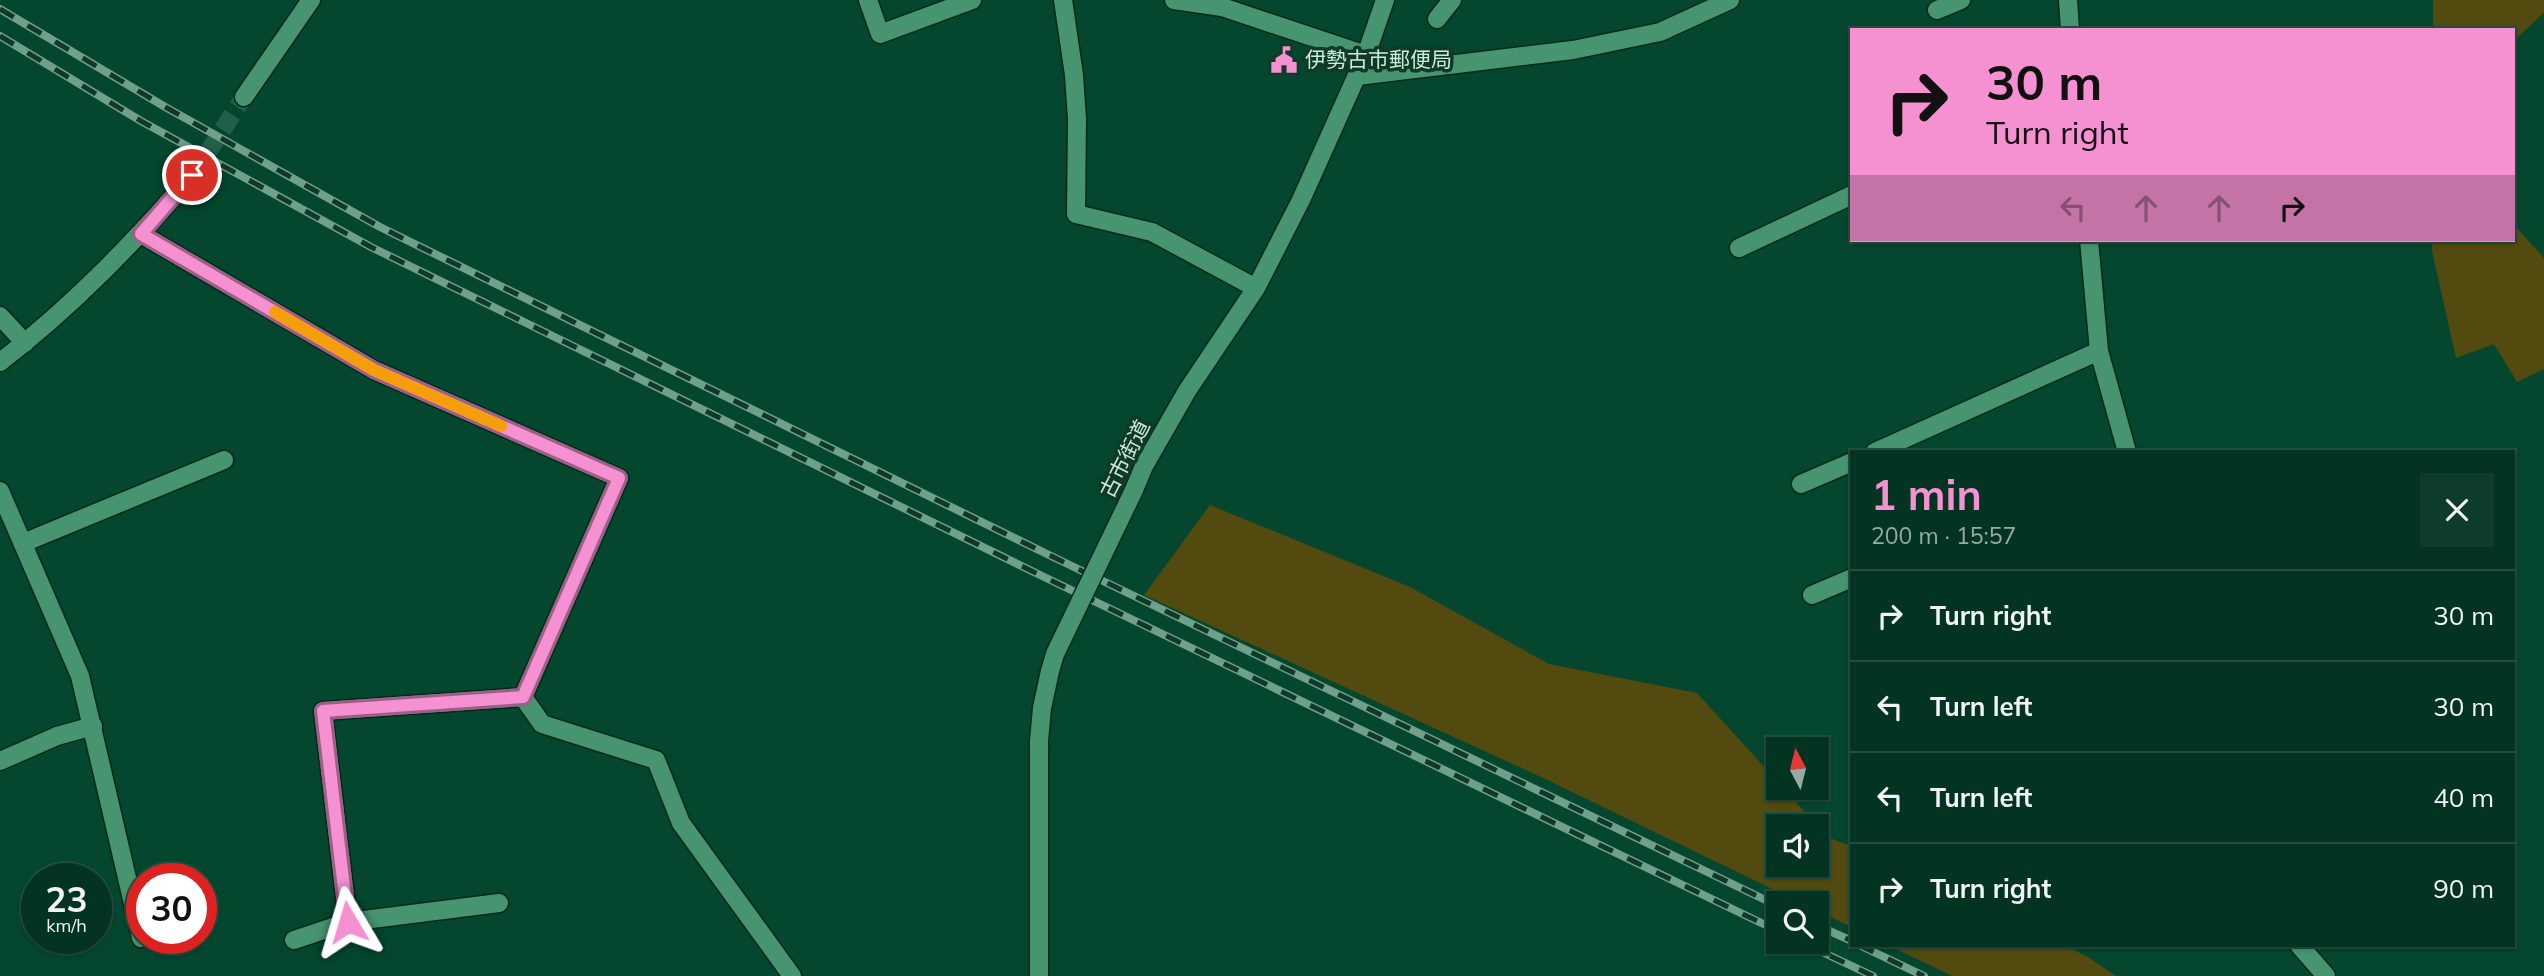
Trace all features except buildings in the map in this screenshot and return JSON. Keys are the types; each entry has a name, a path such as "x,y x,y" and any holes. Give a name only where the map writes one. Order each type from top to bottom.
{"street":[{"path":"244,97 311,0"},
{"path":"868,0 880,34 972,0"},
{"path":"1063,0 1074,75 1077,119 1076,214 1152,232 1256,288"},
{"path":"1174,0 1222,7 1366,54"},
{"name":"古市街道","path":"1039,976 1039,741 1042,708 1055,654 1144,466 1187,391 1256,288 1301,200 1357,76 1385,0"},
{"path":"1437,19 1452,0"},
{"path":"1357,76 1573,50 1660,32 1730,0"},
{"path":"1937,10 1961,0"},
{"path":"2068,0 2070,28"},
{"path":"0,362 25,343 141,234 192,175"},
{"path":"1739,248 1850,196"},
{"path":"141,234 374,370 619,478 523,697"},
{"path":"2089,242 2099,351 2126,450"},
{"path":"0,316 25,343"},
{"path":"1879,450 2099,351"},
{"path":"23,543 223,460"},
{"path":"1801,484 1850,463"},
{"path":"0,491 80,676 126,872"},
{"path":"1812,595 1850,579"},
{"path":"348,922 323,711 523,697"},
{"path":"523,697 542,724 656,760 681,823 792,976"},
{"path":"0,761 57,736 93,726"},
{"path":"294,940 348,922 499,903"},
{"path":"2301,947 2326,976"}],"shaded area":[{"path":"2433,0 2544,0 2544,12 2515,40 2515,28 2433,28"},
{"path":"2515,226 2544,258 2544,369 2517,382 2494,344 2456,358 2432,242 2515,242"},
{"path":"1210,505 1410,587 1549,664 1697,693 1766,769 1766,800 1794,800 1806,814 1766,814 1766,877 1829,877 1829,838 1850,846 1850,926 1829,916 1829,891 1776,891 1541,777 1144,595"},
{"path":"1892,947 2069,947 2116,976 1952,976"}],"tunnel":[{"path":"193,175 244,97"}],"railway":[{"path":"0,9 167,108 380,227 1049,555 1766,900"},
{"path":"0,36 141,121 371,247 1040,575 1766,925"},
{"path":"1829,931 1850,940"},
{"path":"1863,947 1924,976"},
{"path":"1826,954 1873,976"}],"slow traffic":[{"path":"275,312 374,370 501,426"}],"place":[{"name":"伊勢古市郵便局","path":"1284,60"}],"route":[{"path":"192,175 141,234 374,370 619,478 523,697 323,711 348,922"}]}
